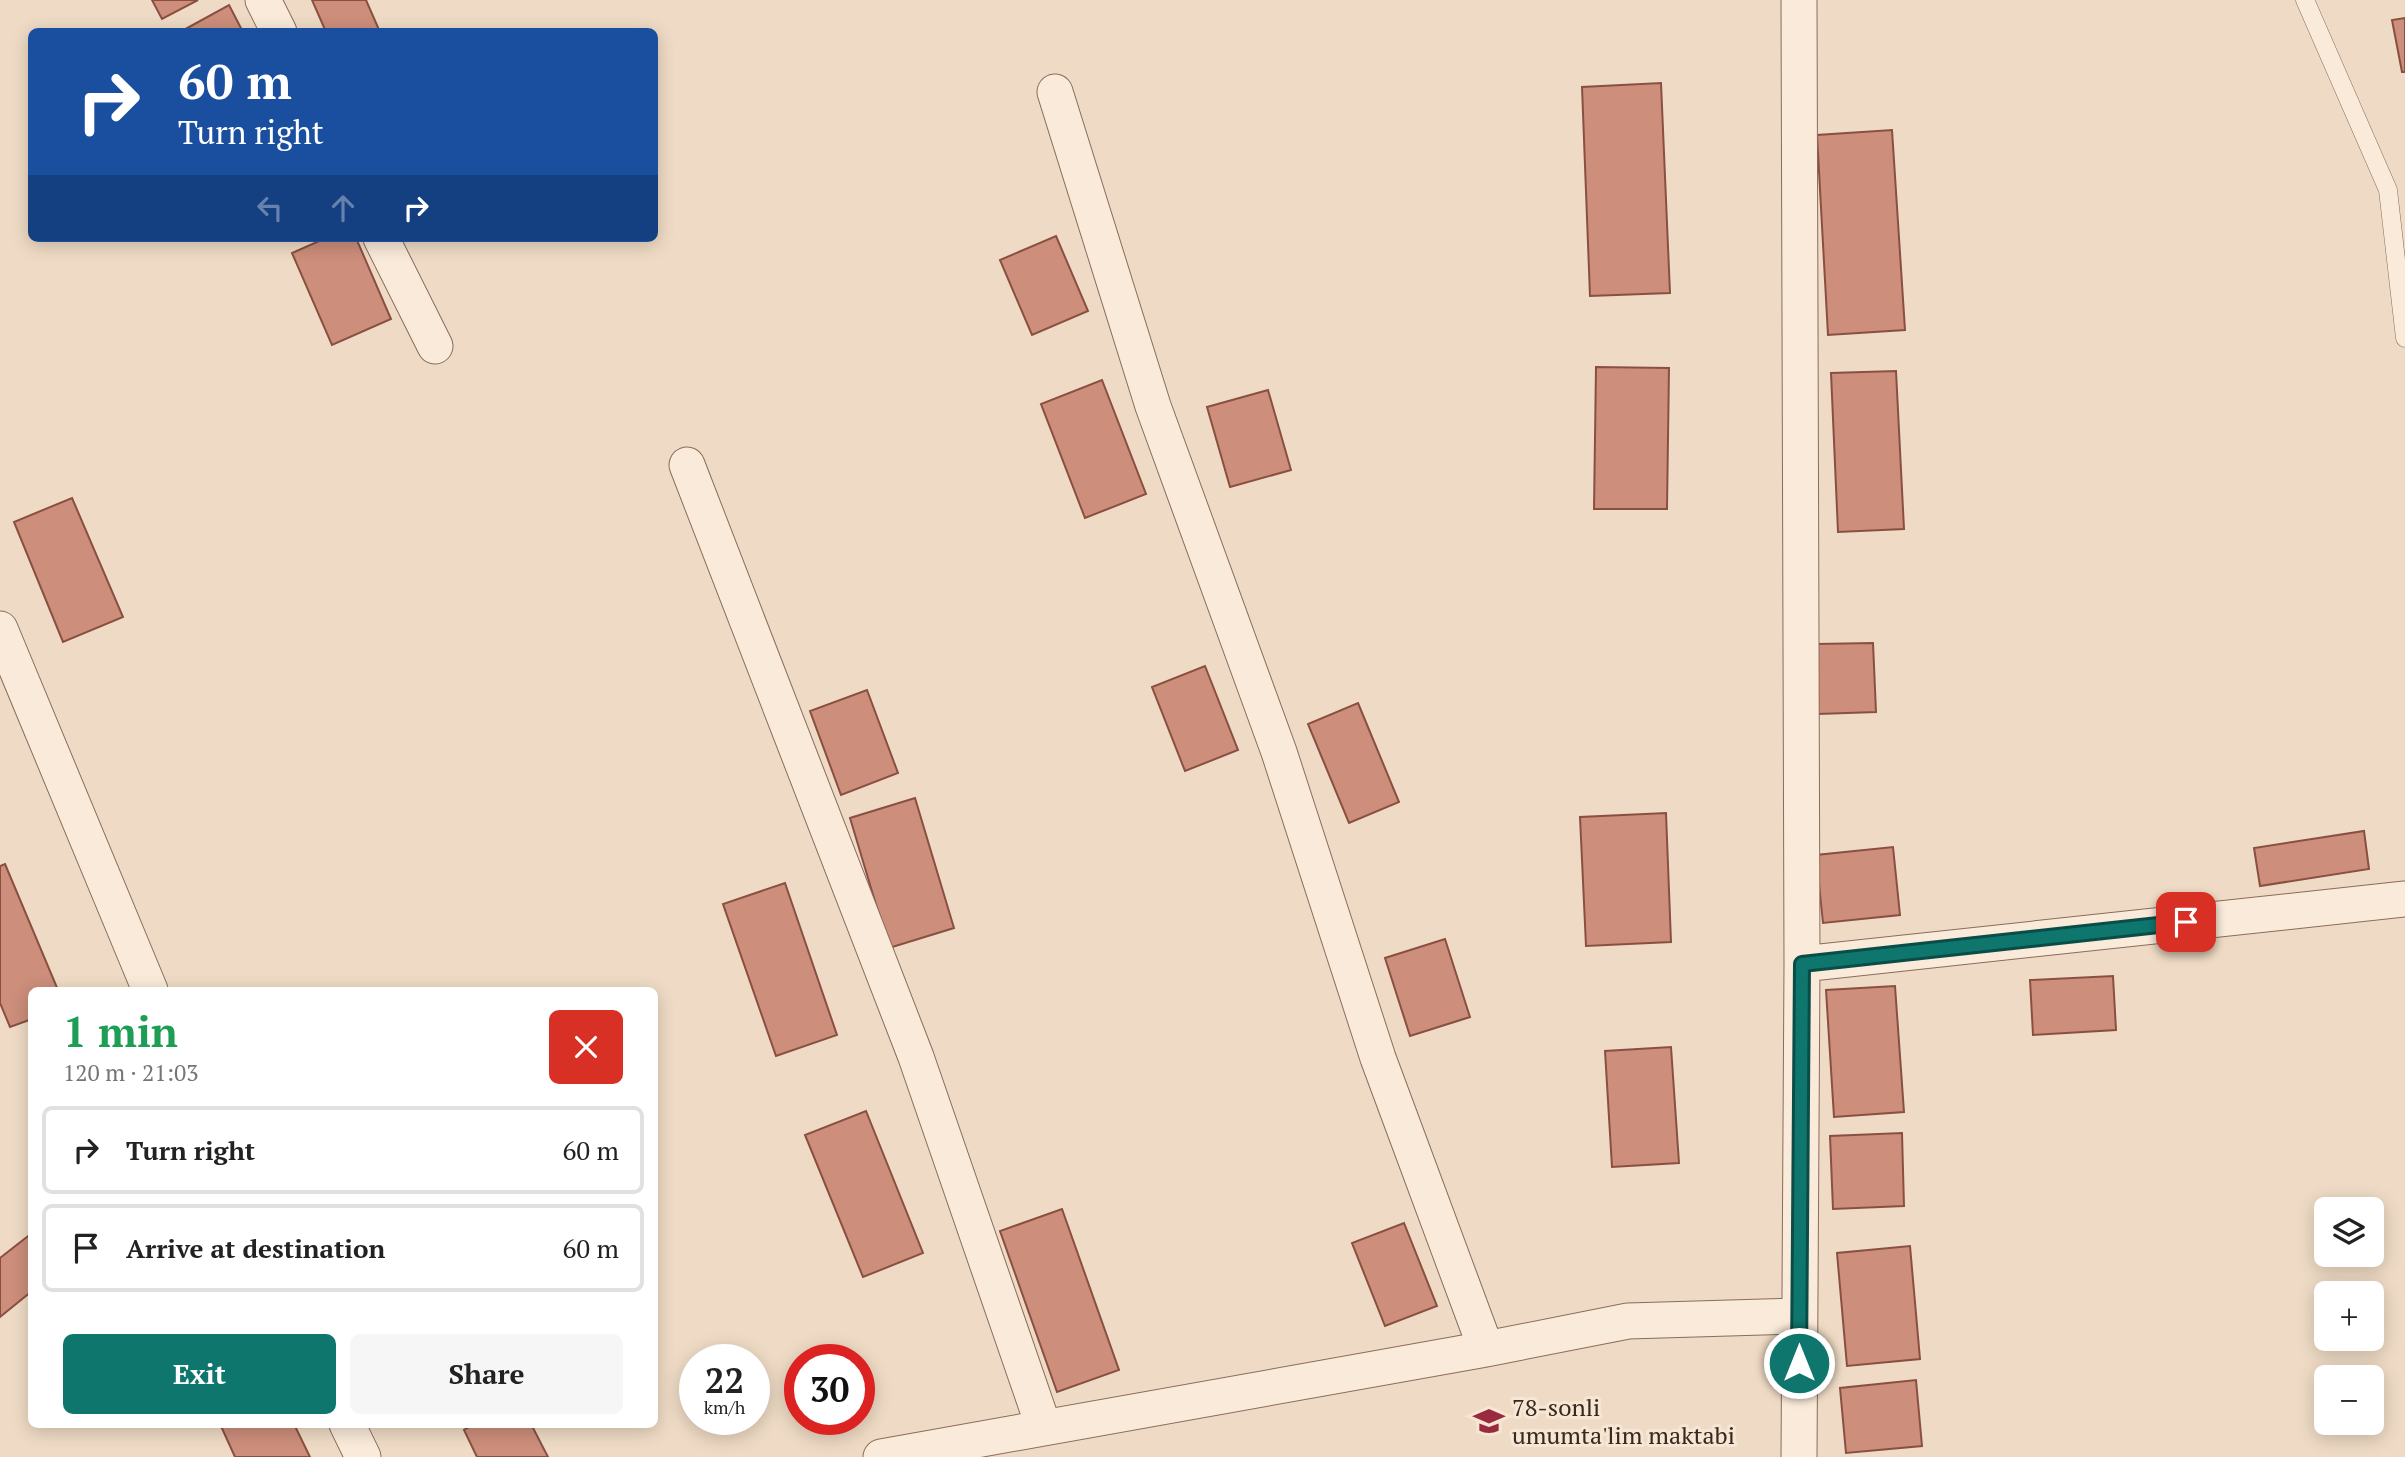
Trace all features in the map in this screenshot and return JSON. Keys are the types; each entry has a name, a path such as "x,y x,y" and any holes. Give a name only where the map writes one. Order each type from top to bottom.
{"street":[{"path":"263,0 277,28"},
{"path":"1799,0 1802,964 1799,1457"},
{"path":"1055,92 1153,406 1279,752 1378,1058 1486,1349"},
{"path":"383,242 435,346"},
{"path":"687,465 916,1057 1044,1428"},
{"path":"0,629 149,987"},
{"path":"1802,964 2405,899"},
{"path":"881,1457 1486,1349 1628,1321 1799,1316"},
{"path":"349,1428 363,1457"}],"lane":[{"path":"2305,0 2388,190 2405,338"}],"building":[{"path":"152,0 198,0 162,19"},
{"path":"312,0 366,0 378,28 324,28"},
{"path":"229,5 241,28 187,28"},
{"path":"2405,18 2405,72 2402,72 2392,20"},
{"path":"1661,83 1670,293 1590,296 1582,87"},
{"path":"1892,130 1905,330 1828,335 1817,135"},
{"path":"1056,236 1088,311 1032,335 1000,260"},
{"path":"317,242 358,242 391,319 332,345 292,253"},
{"path":"1596,367 1669,368 1667,509 1594,509"},
{"path":"1896,371 1904,529 1838,532 1831,373"},
{"path":"1102,380 1146,494 1085,518 1041,404"},
{"path":"1268,390 1291,470 1230,487 1207,407"},
{"path":"72,498 123,617 63,642 14,522"},
{"path":"1873,643 1876,712 1818,714 1816,644"},
{"path":"1205,666 1238,750 1185,771 1152,687"},
{"path":"867,690 898,773 841,795 810,711"},
{"path":"1358,703 1399,802 1349,823 1308,724"},
{"path":"915,798 954,928 889,948 850,818"},
{"path":"1666,813 1671,942 1586,946 1580,817"},
{"path":"2364,831 2369,869 2260,886 2254,848"},
{"path":"1893,847 1900,915 1823,923 1816,855"},
{"path":"5,864 57,987 28,987 28,1020 10,1027 0,1003 0,866"},
{"path":"785,883 837,1035 776,1056 723,904"},
{"path":"1445,939 1470,1017 1410,1036 1385,958"},
{"path":"2113,976 2116,1030 2033,1035 2030,980"},
{"path":"1895,986 1904,1112 1834,1117 1826,990"},
{"path":"1671,1047 1679,1163 1612,1167 1605,1051"},
{"path":"866,1111 923,1253 863,1277 805,1135"},
{"path":"1902,1133 1904,1206 1833,1209 1830,1136"},
{"path":"1062,1209 1119,1370 1057,1392 1000,1231"},
{"path":"1404,1223 1437,1306 1385,1326 1352,1243"},
{"path":"28,1236 28,1294 0,1317 0,1258"},
{"path":"1910,1246 1920,1359 1847,1366 1837,1253"},
{"path":"1916,1380 1922,1446 1846,1453 1840,1388"},
{"path":"222,1428 296,1428 310,1457 235,1457"},
{"path":"533,1428 548,1457 477,1457 464,1430"}],"place":[{"name":"78-sonli umumta'lim maktabi","path":"1489,1421"}],"route":[{"path":"1799,1363 1802,964 2186,922"}]}
